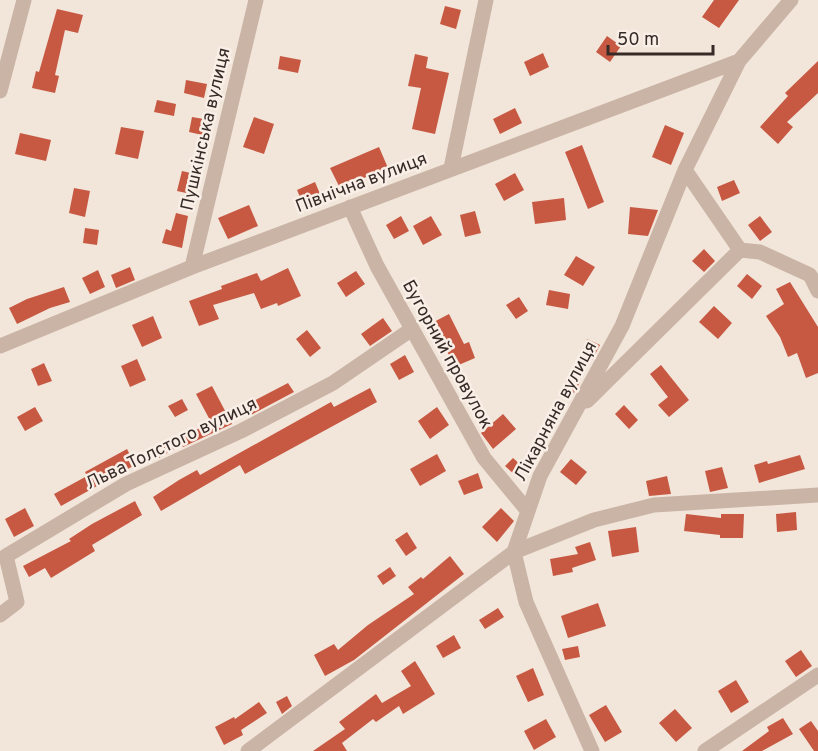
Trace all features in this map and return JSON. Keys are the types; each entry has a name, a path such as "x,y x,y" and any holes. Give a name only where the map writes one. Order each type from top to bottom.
{"street":[{"path":"0,91 24,0"},
{"name":"Пушкінська вулиця","path":"192,267 256,0"},
{"path":"451,168 486,0"},
{"name":"Лікарняна вулиця","path":"514,552 540,476 622,326 685,170 739,62 791,0"},
{"name":"Північна вулиця","path":"0,346 192,267 451,168 739,62"},
{"path":"685,170 740,250 760,252 814,275 818,291"},
{"name":"Бугорний провулок","path":"350,207 377,266 484,458 527,510"},
{"path":"576,412 740,250"},
{"name":"Льва Толстого вулиця","path":"0,615 17,602 6,556 126,484 241,431 333,383 412,329"},
{"path":"248,751 514,552 594,520 654,505 818,495"},
{"path":"514,552 526,602 592,751"},
{"path":"705,751 818,675"}],"building":[{"path":"714,0 739,0 719,28 702,17"},
{"path":"445,6 461,10 456,29 440,24"},
{"path":"57,9 83,15 78,33 65,30 55,75 59,76 55,93 32,88 36,71 39,72"},
{"path":"607,36 621,46 610,62 596,52"},
{"path":"543,53 549,67 530,76 524,62"},
{"path":"415,54 428,57 426,68 449,73 435,134 412,129 421,88 408,86"},
{"path":"280,56 301,60 298,73 278,69"},
{"path":"818,61 818,93 787,122 793,127 778,144 760,127 788,96 785,93"},
{"path":"186,80 207,84 204,98 184,93"},
{"path":"157,100 176,104 174,116 154,112"},
{"path":"515,108 522,123 500,134 493,119"},
{"path":"192,117 210,120 207,136 189,132"},
{"path":"254,117 274,124 264,154 243,147"},
{"path":"665,125 684,133 671,165 652,157"},
{"path":"121,127 144,131 138,159 115,154"},
{"path":"20,133 51,140 46,161 15,154"},
{"path":"582,145 604,202 588,209 565,152"},
{"path":"379,147 388,168 359,180 358,177 339,186 330,168"},
{"path":"182,171 195,174 191,194 177,191"},
{"path":"515,173 524,190 504,201 495,184"},
{"path":"734,180 740,193 722,201 717,187"},
{"path":"315,182 323,201 305,209 297,190"},
{"path":"74,188 90,191 85,217 69,213"},
{"path":"564,198 566,220 535,224 532,202"},
{"path":"249,205 258,226 228,239 218,218"},
{"path":"630,207 658,210 648,236 628,234"},
{"path":"475,211 481,233 465,237 460,215"},
{"path":"176,213 188,216 182,248 162,243 166,229 171,231"},
{"path":"401,216 409,231 394,239 386,225"},
{"path":"431,216 442,235 423,245 413,226"},
{"path":"760,216 772,232 760,241 748,225"},
{"path":"85,228 99,230 97,245 83,243"},
{"path":"704,249 715,261 704,272 692,261"},
{"path":"576,256 595,267 583,286 564,275"},
{"path":"130,267 135,280 116,288 111,275"},
{"path":"288,268 301,296 278,306 277,303 261,309 254,293 213,305 219,319 199,326 189,301 257,273 261,281"},
{"path":"98,270 105,287 90,294 82,278"},
{"path":"356,271 365,284 346,297 337,283"},
{"path":"747,274 762,286 752,299 737,286"},
{"path":"790,282 818,327 818,373 806,378 797,353 788,357 780,337 766,316 784,304 776,289"},
{"path":"64,287 70,302 50,308 17,324 9,308 27,299"},
{"path":"549,290 570,294 568,309 546,305"},
{"path":"519,297 528,311 516,319 506,305"},
{"path":"714,306 732,323 718,339 699,322"},
{"path":"449,314 464,344 469,342 475,358 454,367 441,337 438,339 430,324"},
{"path":"153,316 162,338 142,347 132,325"},
{"path":"383,318 392,331 370,346 361,334"},
{"path":"307,330 321,348 310,357 296,339"},
{"path":"587,339 600,345 592,360 581,355"},
{"path":"405,355 414,372 399,380 390,364"},
{"path":"137,359 146,380 130,387 121,366"},
{"path":"44,363 52,381 38,386 31,369"},
{"path":"661,365 689,400 669,417 658,405 668,397 650,374"},
{"path":"570,375 580,382 574,393 563,386"},
{"path":"288,383 294,392 249,416 244,406"},
{"path":"212,386 232,424 183,447 179,439 211,422 196,394"},
{"path":"370,388 377,402 245,474 240,465 161,511 153,497 197,470 200,475 331,402 334,407"},
{"path":"182,399 188,410 175,417 168,406"},
{"path":"624,405 638,420 629,429 615,414"},
{"path":"35,407 43,421 25,431 17,417"},
{"path":"437,407 449,425 430,439 418,421"},
{"path":"503,414 516,429 493,449 481,433"},
{"path":"169,440 174,449 159,458 154,448"},
{"path":"127,449 135,465 61,506 54,494 87,476 85,472"},
{"path":"437,454 446,471 420,486 410,469"},
{"path":"800,455 805,469 759,483 754,465 767,461 768,464"},
{"path":"513,458 523,467 515,475 505,466"},
{"path":"571,459 587,472 576,485 560,472"},
{"path":"722,467 728,488 710,492 705,471"},
{"path":"478,473 483,488 464,495 458,481"},
{"path":"667,476 671,494 649,496 646,481"},
{"path":"135,501 142,515 92,545 95,551 51,578 45,568 29,577 23,566 71,541 69,539 92,524"},
{"path":"25,508 34,526 14,537 5,519"},
{"path":"501,508 514,521 497,542 482,527"},
{"path":"796,512 797,530 777,532 776,514"},
{"path":"686,514 721,518 721,514 744,514 743,538 720,538 720,535 684,531"},
{"path":"636,527 639,552 612,557 608,531"},
{"path":"407,532 417,548 406,556 395,540"},
{"path":"590,542 596,560 572,568 573,572 553,576 550,559 578,554 575,547"},
{"path":"450,556 464,574 354,660 325,676 314,655 334,644 338,650 368,625 414,594 408,587 421,577 423,579"},
{"path":"390,567 396,576 383,585 377,576"},
{"path":"598,603 606,626 568,638 561,616"},
{"path":"498,608 504,617 485,629 479,620"},
{"path":"454,635 461,648 443,658 436,646"},
{"path":"578,646 580,657 565,660 562,649"},
{"path":"801,650 812,666 796,677 785,661"},
{"path":"415,661 435,694 403,714 399,706 376,722 373,719 342,743 347,751 313,751 345,729 339,722 376,694 382,703 411,686 401,671"},
{"path":"533,668 544,695 528,702 516,676"},
{"path":"736,680 749,702 731,713 718,691"},
{"path":"287,696 292,706 282,714 276,702"},
{"path":"259,702 267,713 241,730 243,735 224,745 215,727 234,717 235,719"},
{"path":"606,705 622,732 605,742 589,715"},
{"path":"675,709 692,728 676,742 659,723"},
{"path":"783,718 793,734 762,751 742,751 769,731 767,727"},
{"path":"546,719 556,737 534,750 524,731"},
{"path":"811,721 818,731 818,751 814,751 799,729"}]}
